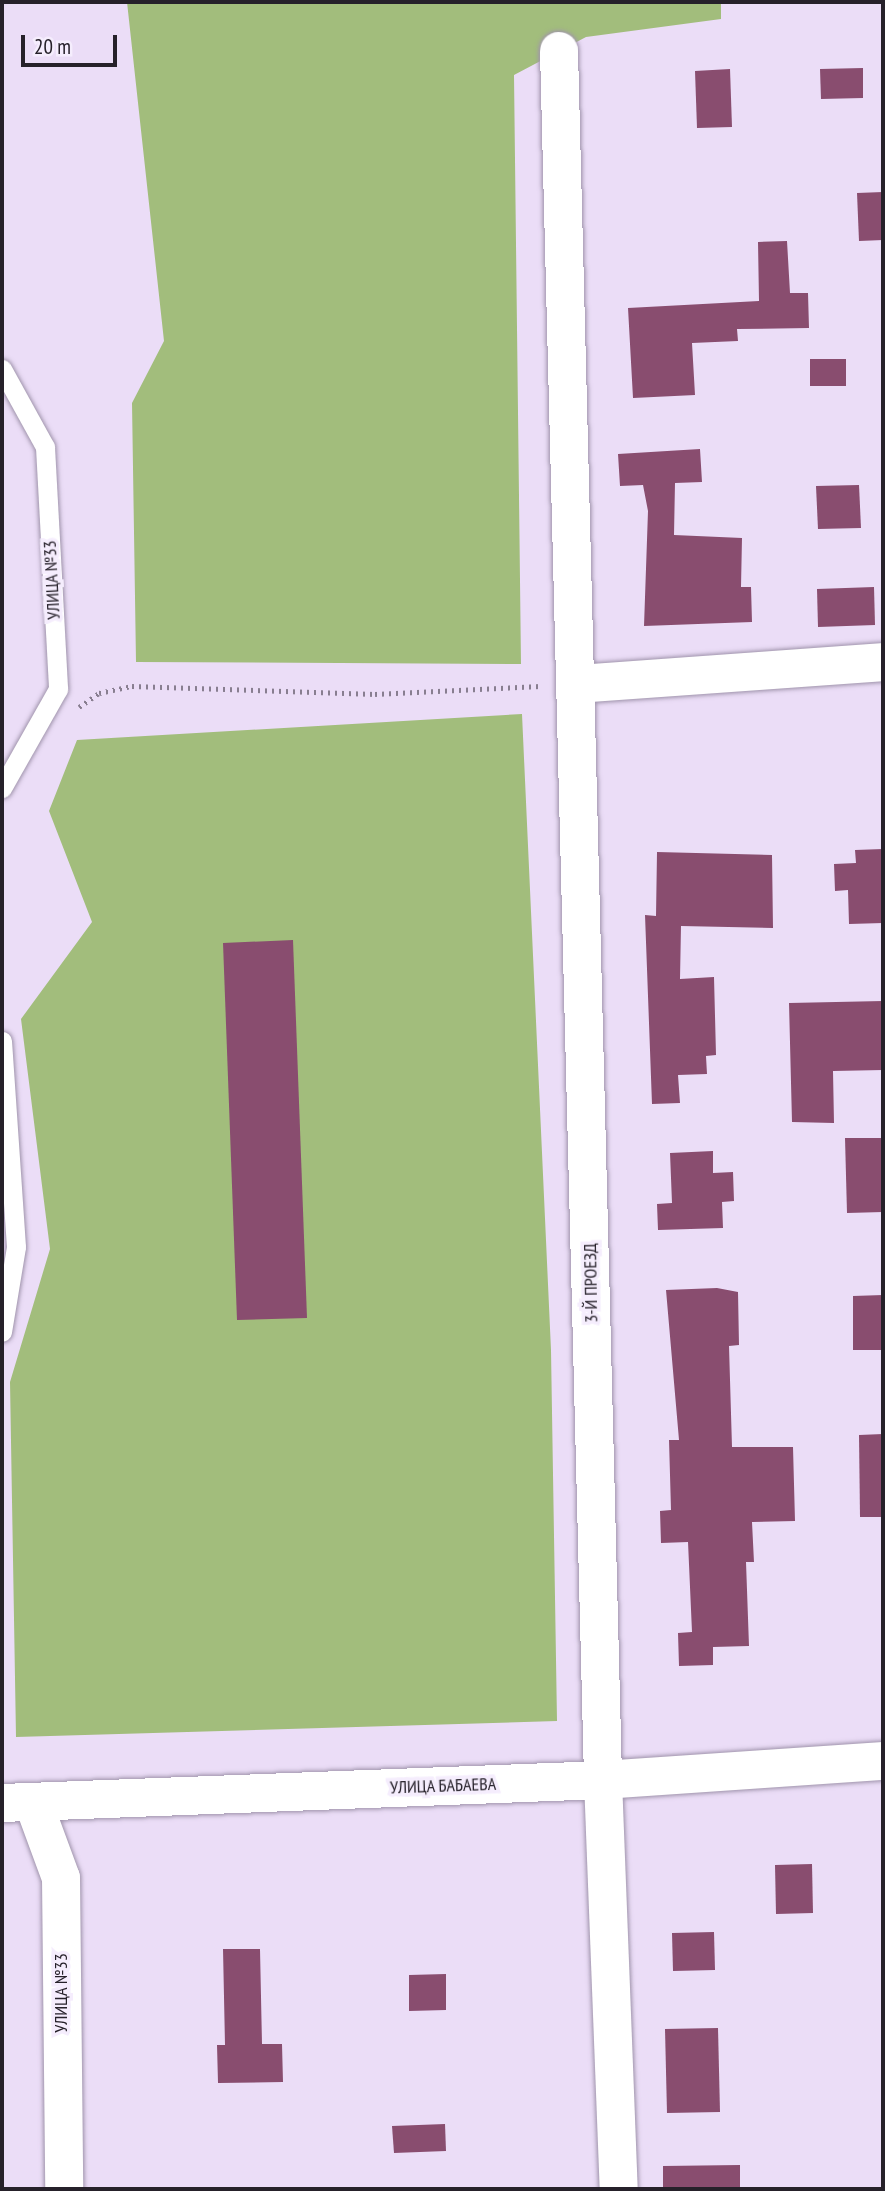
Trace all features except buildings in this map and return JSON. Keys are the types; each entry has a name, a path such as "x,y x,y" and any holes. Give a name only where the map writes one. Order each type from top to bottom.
{"street":[{"name":"3-Й ПРОЕЗД","path":"559,51 580,787 603,1780 619,2189"},
{"path":"577,684 883,662"},
{"name":"УЛИЦА БАБАЕВА","path":"17,1802 603,1780 883,1761"},
{"name":"УЛИЦА №33","path":"17,1802 61,1878 64,2189"}],"lane":[{"name":"УЛИЦА №33","path":"2,369 45,447 58,689 2,788"},
{"path":"2,1041 16,1247 2,1332"}],"path":[{"path":"73,711 99,693 132,687 374,694 577,684"}],"green space":[{"path":"127,2 721,2 721,19 586,37 514,75 521,664 136,662 132,403 164,341"},
{"path":"522,714 551,1350 557,1721 16,1737 10,1382 50,1249 21,1019 92,922 49,811 77,740"}]}
